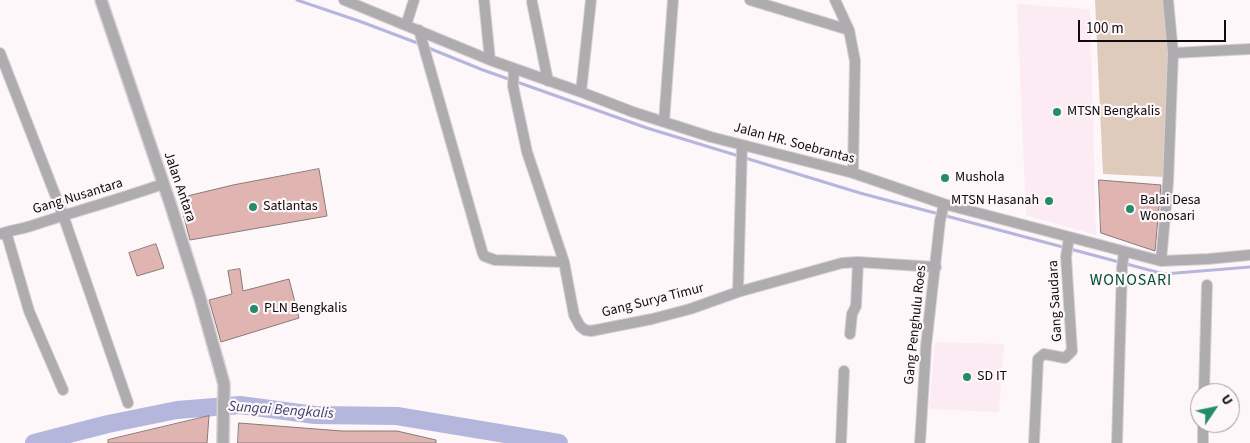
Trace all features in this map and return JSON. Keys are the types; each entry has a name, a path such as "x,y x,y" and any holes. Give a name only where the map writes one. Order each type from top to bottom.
{"street":[{"name":"Jalan Antara","path":"101,0 200,298 224,384 224,443"},
{"name":"Jalan HR. Soebrantas","path":"344,0 490,60 514,72 548,80 664,122 742,145 852,173 943,207 1012,220 1123,260 1208,260 1250,255"},
{"path":"406,25 414,0"},
{"path":"484,0 490,60"},
{"path":"581,92 591,0"},
{"path":"664,122 673,0"},
{"path":"750,0 849,30"},
{"path":"835,0 849,30 855,61 852,173"},
{"path":"1161,261 1168,183 1173,53 1168,0"},
{"path":"532,2 548,80"},
{"path":"419,30 484,256 495,260 564,262"},
{"path":"1173,53 1250,49"},
{"path":"0,54 63,215 128,403"},
{"name":"Gang Surya Timur","path":"514,72 513,86 527,152 564,262 576,320 585,330 591,331 690,309 738,292 842,263 858,262 936,268"},
{"path":"738,292 742,145"},
{"name":"Gang Nusantara","path":"3,233 118,200 163,184"},
{"name":"Gang Penghulu Roes","path":"920,443 926,346 943,207"},
{"path":"3,233 29,311 63,390"},
{"name":"Gang Saudara","path":"1034,443 1038,359 1044,354 1065,358 1072,351 1066,257 1068,241"},
{"path":"1116,443 1123,260"},
{"path":"850,334 852,316 856,306 858,262"},
{"path":"1204,383 1206,285"},
{"path":"841,443 844,371"}],"shaded area":[{"path":"1095,0 1164,0 1170,51 1165,177 1103,174"},
{"name":"MTSN Bengkalis","path":"1017,4 1090,9 1096,235 1026,215"},
{"name":"SD IT","path":"935,342 1004,344 999,412 929,409"}],"building":[{"name":"Satlantas","path":"319,169 327,216 190,240 179,198 233,185"},
{"name":"Balai Desa Wonosari","path":"1099,180 1161,185 1155,251 1101,233"},
{"path":"156,244 164,268 137,276 129,253"},
{"name":"PLN Bengkalis","path":"240,269 243,291 289,279 299,318 221,342 209,300 232,294 228,271"},
{"path":"209,416 207,443 108,443 108,440"},
{"path":"239,423 342,431 397,431 436,440 436,443 238,443"}],"waterway":[{"path":"297,0 420,44"},
{"path":"426,47 483,70 647,128 860,193 1164,274 1250,267"},
{"name":"Sungai Bengkalis","path":"34,443 108,424 177,410 240,405 315,415 397,416 559,443"}],"place":[{"name":"MTSN Bengkalis","path":"1057,112"},
{"name":"Mushola","path":"945,178"},
{"name":"MTSN Hasanah","path":"1049,201"},
{"name":"Satlantas","path":"253,207"},
{"name":"Balai Desa Wonosari","path":"1130,209"},
{"name":"PLN Bengkalis","path":"254,309"},
{"name":"SD IT","path":"967,377"}],"district":[{"name":"WONOSARI","path":"1131,281"}]}
